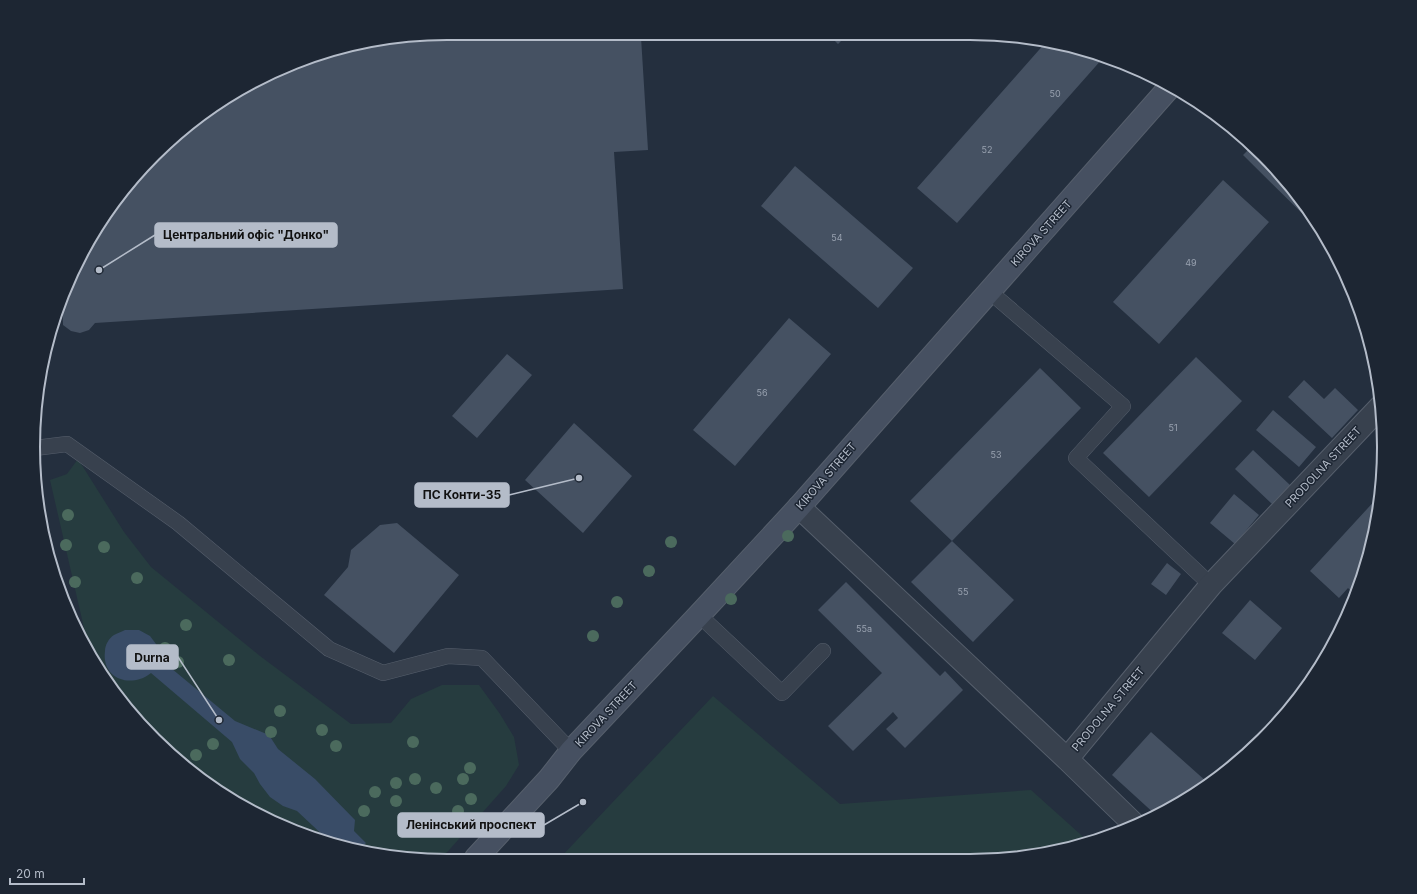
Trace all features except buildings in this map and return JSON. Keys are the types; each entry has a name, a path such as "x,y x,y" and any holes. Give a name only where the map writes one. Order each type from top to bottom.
{"street":[{"name":"KIROVA STREET","path":"480,854 549,779 571,751 799,507 1167,91"},
{"name":"PRODOLNA STREET","path":"799,507 1067,758 1211,585 1375,412"},
{"path":"1067,758 1131,821"}],"lane":[{"path":"990,291 1123,406 1076,458 1211,585"},
{"path":"40,447 66,444 178,523 329,649 383,673 448,656 482,658 571,751"},
{"path":"699,615 782,693 823,651"}],"green space":[{"path":"78,459 124,532 151,567 260,656 351,724 391,723 411,699 442,685 479,685 500,714 514,737 519,765 506,786 446,854 420,853 394,851 342,840 291,823 243,799 199,770 159,735 124,695 85,632 50,480 67,474"},
{"path":"713,696 840,804 1031,790 1084,837 1023,851 970,854 564,854"}],"water":[{"path":"125,630 139,630 150,636 156,644 160,659 235,721 269,735 278,749 315,779 355,820 354,831 366,843 364,845 321,834 297,811 283,806 270,797 254,773 240,759 232,742 151,673 141,679 133,680 119,679 114,676 106,666 105,651 109,640 115,634"}],"place":[{"name":"Центральний офіс \"Донко\"","path":"99,270"},
{"name":"ПС Конти-35","path":"579,478"},
{"name":"Durna","path":"219,720"},
{"name":"Ленінський проспект","path":"583,802"}]}
